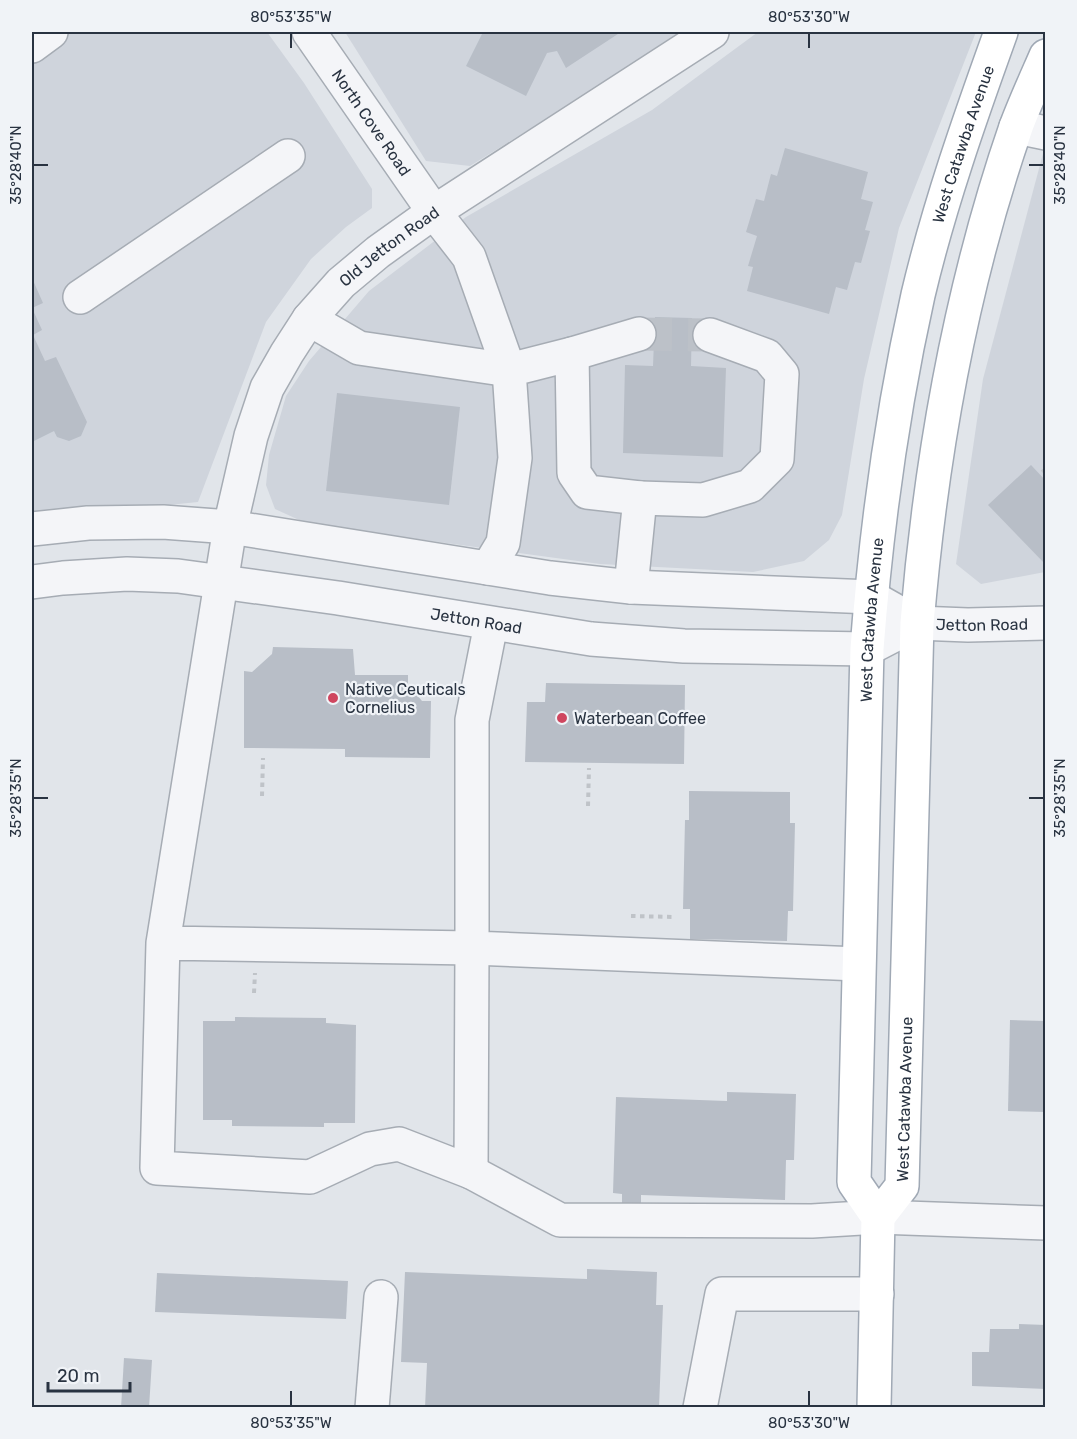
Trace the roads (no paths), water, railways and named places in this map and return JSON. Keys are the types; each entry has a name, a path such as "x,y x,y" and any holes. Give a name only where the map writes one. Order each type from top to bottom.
{"main road":[{"name":"West Catawba Avenue","path":"1001,32 946,194 919,294 885,469 871,597 867,650 854,1182 878,1217 902,1186 917,623 923,557 943,414 974,274 1031,130 1046,56"},
{"path":"874,1407 878,1217"}],"street":[{"path":"32,46 51,32"},
{"name":"North Cove Road","path":"309,32 434,212 469,258 509,370 515,458 503,543 488,568"},
{"name":"Old Jetton Road","path":"471,1172 399,1144 370,1149 310,1177 158,1168 163,943 230,527 251,436 267,388 309,320 341,284 378,252 434,212 712,32"},
{"path":"80,297 288,156"},
{"path":"309,320 359,348 509,370 639,334"},
{"path":"572,354 574,473 586,492 640,498 703,500 750,486 777,459 782,374 767,356 710,335"},
{"path":"631,586 640,498"},
{"name":"Jetton Road","path":"32,529 88,523 163,522 230,527 550,578 631,586 871,597 917,623 968,625 1046,623"},
{"name":"Jetton Road","path":"32,582 127,574 178,576 591,639 684,646 867,650 917,623"},
{"path":"491,624 472,720 471,1172 560,1220 812,1221 878,1217 1046,1223"},
{"path":"163,943 472,948 858,964"},
{"path":"700,1407 722,1294 877,1294"},
{"path":"372,1407 381,1297"}],"tunnel":[{"path":"639,334 710,335"}],"place":[{"name":"Native Ceuticals Cornelius","path":"333,698"},
{"name":"Waterbean Coffee","path":"562,718"}]}
